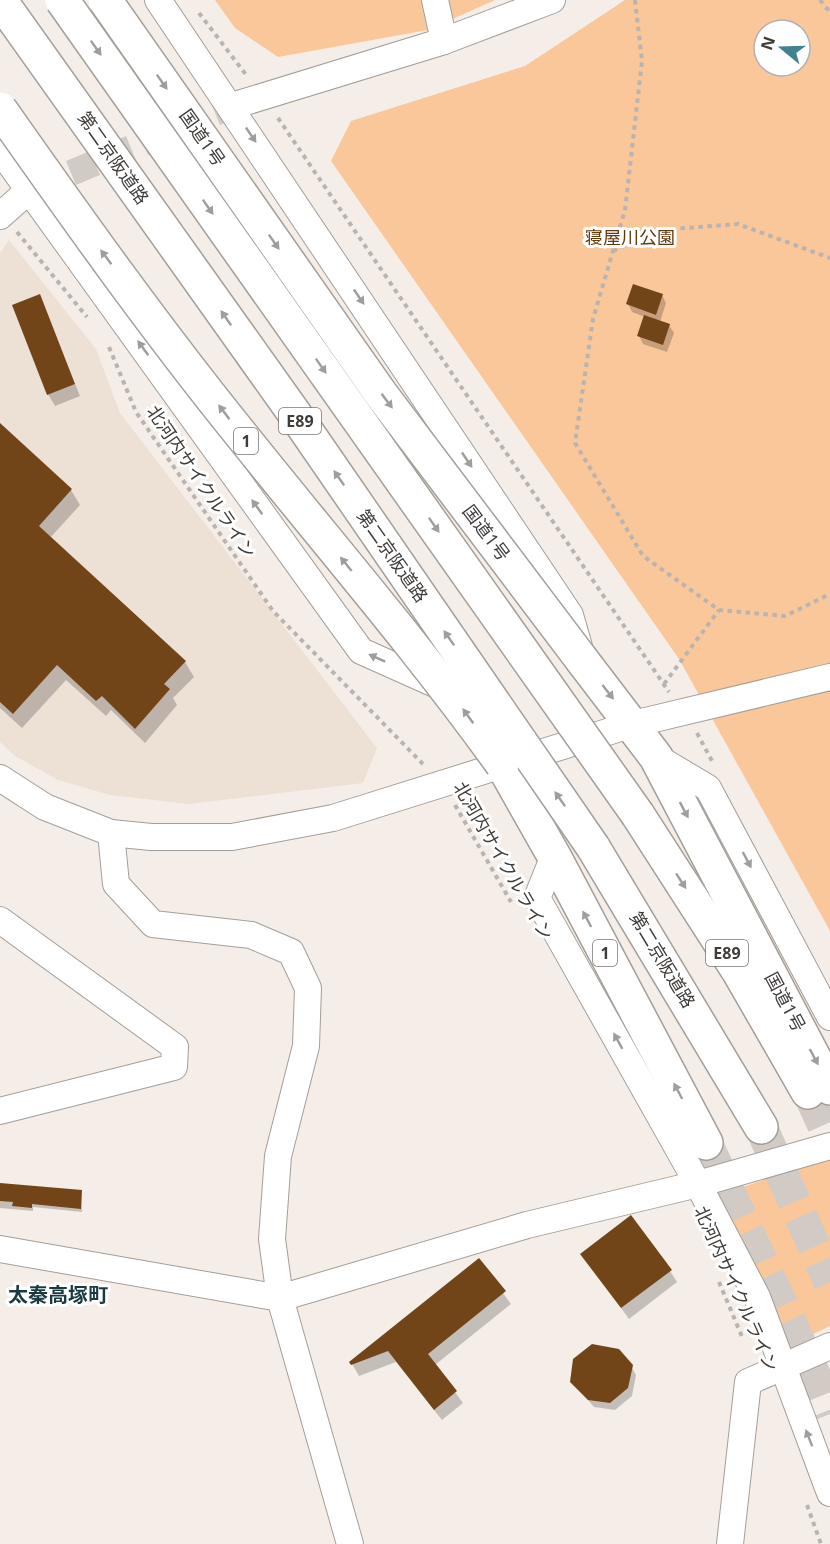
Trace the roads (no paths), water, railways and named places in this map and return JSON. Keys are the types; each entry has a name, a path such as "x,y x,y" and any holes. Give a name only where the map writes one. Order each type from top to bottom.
{"highway":[{"name":"第二京阪道路","path":"0,0 294,413 593,847 761,1127"},
{"name":"E89","path":"62,0 638,815 739,972 820,1091"},
{"name":"国道1号","path":"105,0 381,394 656,757 820,1091"},
{"name":"1","path":"0,109 80,223 241,435 449,690 502,764 555,856 706,1143"}],"street":[{"path":"158,0 232,106 570,615 582,660"},
{"path":"435,0 444,41"},
{"path":"232,106 444,41 552,0"},
{"path":"0,150 361,651 449,690"},
{"path":"1,215 29,190"},
{"path":"0,778 45,807 111,833 151,837 231,837 333,818 633,724 686,713 830,676"},
{"path":"656,757 708,788 830,1017"},
{"path":"111,833 116,884 153,924 251,935 291,952 308,988 306,1046 278,1156 272,1239 280,1298 351,1544"},
{"path":"555,856 537,898 698,1184 756,1297 772,1373 830,1493"},
{"path":"0,920 175,1047 174,1067 0,1111"},
{"path":"0,1249 280,1298 526,1226 698,1184 830,1146"},
{"path":"730,1544 748,1382 830,1346"}],"tunnel":[{"path":"35,188 232,106"},
{"path":"810,1095 830,1139"},
{"path":"761,1127 830,1282"},
{"path":"706,1143 813,1372 830,1414"}],"district":[{"name":"太秦高塚町","path":"58,1295"}],"park label":[{"name":"寝屋川公園","path":"630,238"}]}
